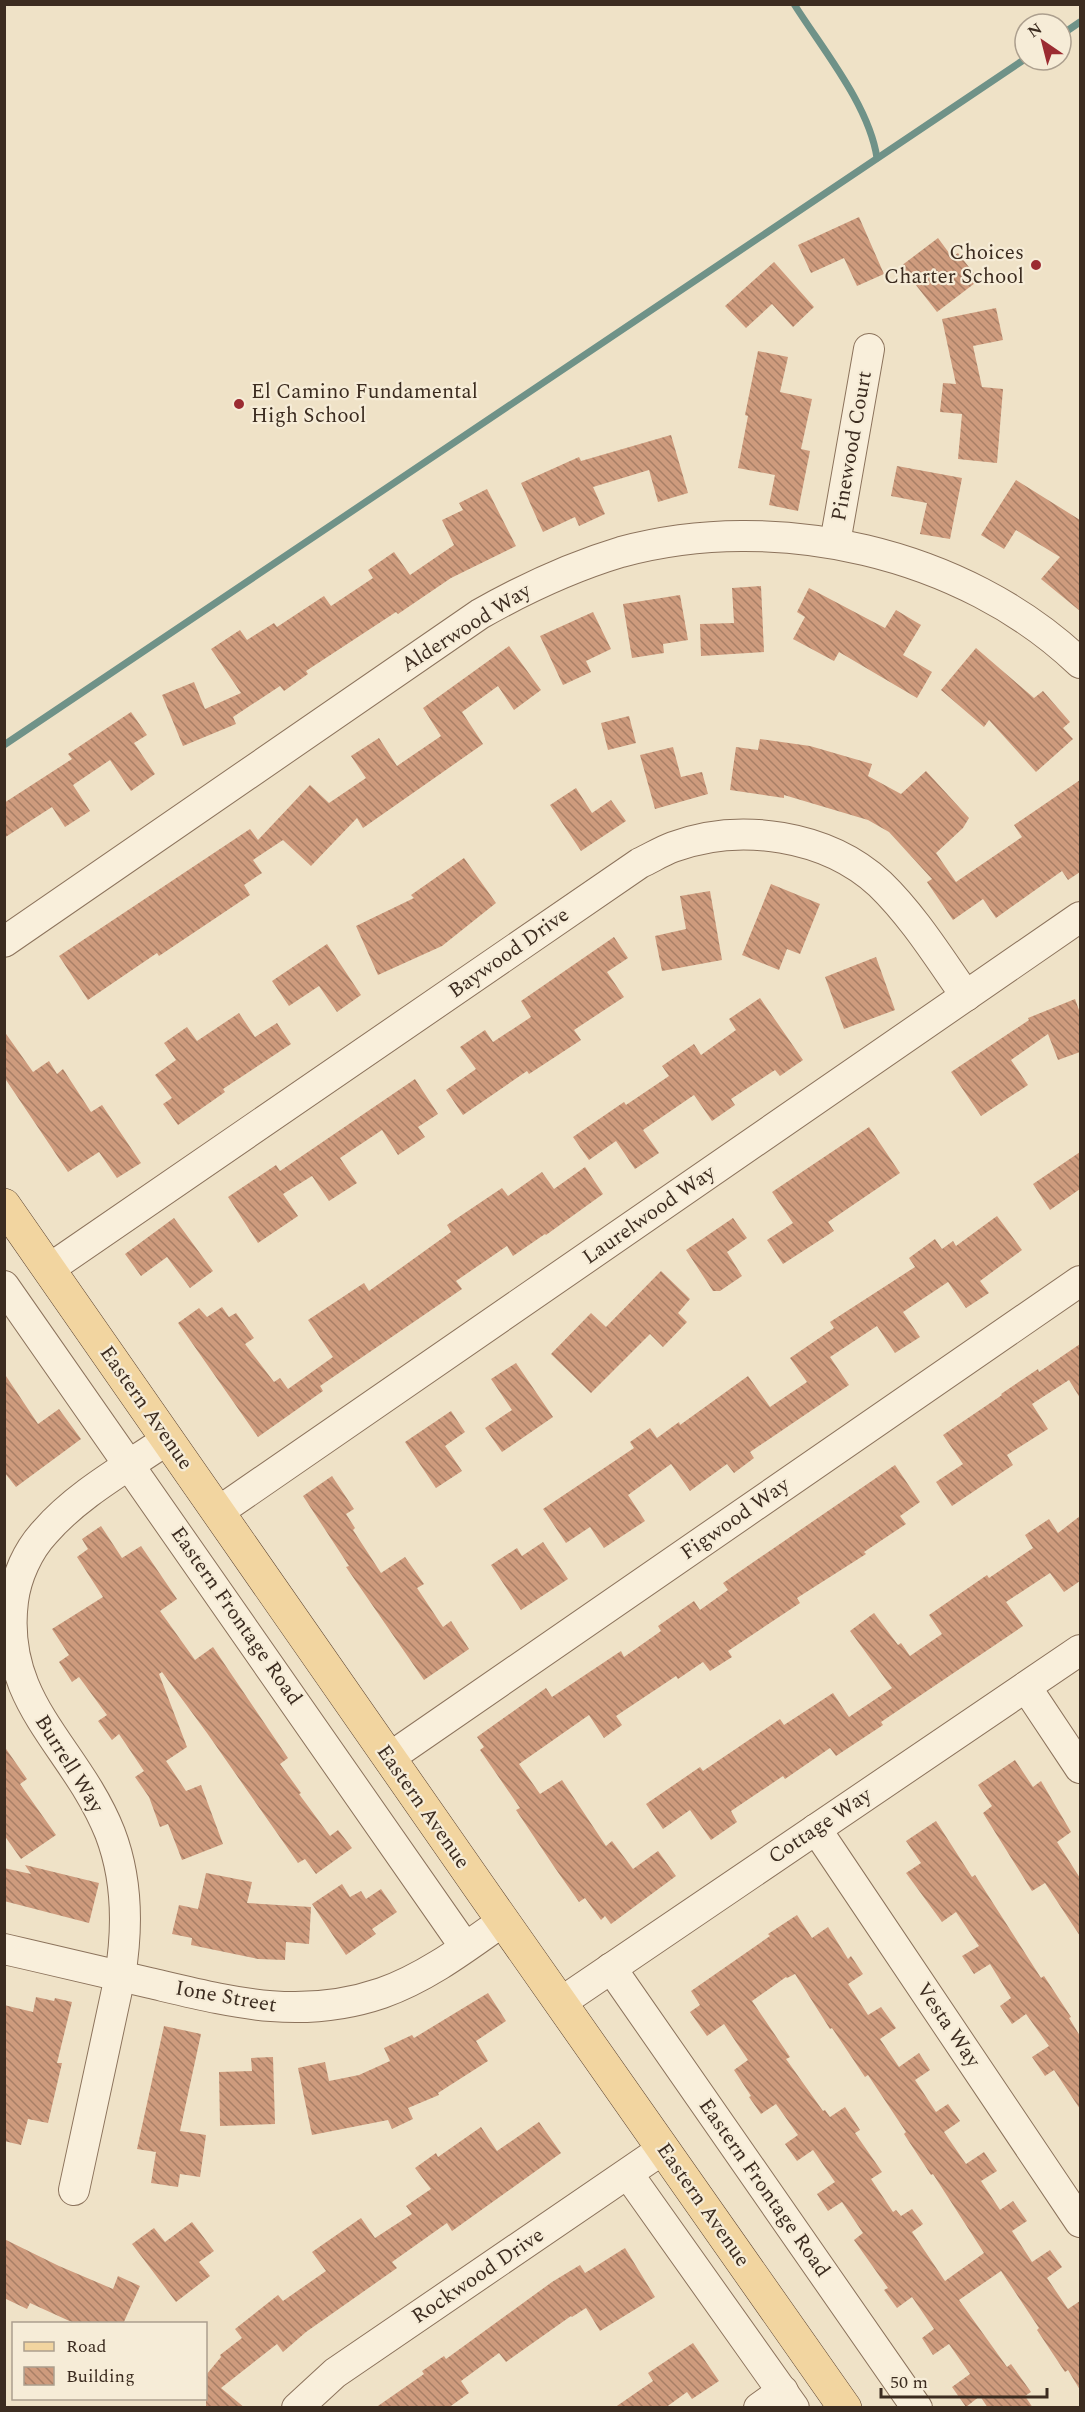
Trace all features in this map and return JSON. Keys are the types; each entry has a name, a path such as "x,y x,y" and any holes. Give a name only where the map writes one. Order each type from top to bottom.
{"main road":[{"name":"Eastern Avenue","path":"4,1205 503,1922 845,2408"}],"street":[{"name":"Pinewood Court","path":"835,543 869,349"},
{"name":"Alderwood Way","path":"4,942 470,621 526,588 574,567 623,552 674,541 726,536 768,536 835,543 939,573 986,596 1030,623 1080,663"},
{"name":"Baywood Drive","path":"49,1269 640,863 673,847 708,838 735,835 780,837 815,847 848,862 878,882 903,908 966,996"},
{"name":"Laurelwood Way","path":"218,1512 1080,917"},
{"name":"Figwood Way","path":"389,1758 1080,1281"},
{"name":"Eastern Frontage Road","path":"4,1286 129,1467 152,1495 465,1947"},
{"name":"Burrell Way","path":"74,2190 120,1976 126,1941 125,1903 120,1868 110,1834 87,1787 36,1712 21,1683 12,1652 10,1621 18,1580 26,1560 43,1534 65,1511 168,1439"},
{"name":"Cottage Way","path":"560,2003 1080,1650"},
{"path":"1026,1687 1080,1768"},
{"name":"Vesta Way","path":"816,1829 1080,2222"},
{"name":"Ione Street","path":"4,1949 228,2001 267,2007 305,2008 344,2003 381,1993 434,1968 503,1922"},
{"name":"Eastern Frontage Road","path":"611,1968 917,2408"},
{"name":"Rockwood Drive","path":"297,2408 308,2395 335,2373 663,2149"},
{"path":"628,2174 779,2402"}],"building":[{"path":"859,217 884,274 857,286 844,258 811,273 798,245"},
{"path":"938,238 952,257 958,253 979,280 937,312 901,266"},
{"path":"774,262 814,307 793,327 772,304 746,328 725,306"},
{"path":"996,308 1003,340 973,346 982,387 1003,389 997,463 958,459 962,414 940,412 943,383 956,384 942,319"},
{"path":"758,351 788,357 780,392 812,399 801,449 810,451 798,511 769,505 775,475 738,468 748,416 745,415"},
{"path":"671,435 688,493 658,502 649,470 593,487 605,514 579,526 575,517 543,532 521,483 579,457 581,461"},
{"path":"897,466 962,478 950,539 920,534 927,503 891,496"},
{"path":"1016,480 1080,520 1080,611 1041,579 1060,557 1016,530 1004,549 981,535"},
{"path":"487,489 516,546 451,578 398,614 396,612 306,671 308,674 284,691 280,686 233,717 236,724 183,746 162,695 194,682 205,709 241,693 211,649 240,630 247,640 274,623 277,627 324,596 331,606 373,578 368,570 394,552 410,575 454,545 442,520 463,510 459,503"},
{"path":"761,586 764,652 701,656 700,624 734,623 732,588"},
{"path":"809,588 885,628 896,610 921,625 903,655 932,672 917,698 839,652 834,661 793,639 805,617 797,612"},
{"path":"680,595 688,640 663,644 664,653 632,658 623,604"},
{"path":"593,612 611,649 586,661 591,672 563,685 540,636"},
{"path":"509,646 541,690 514,710 498,686 462,712 483,744 363,828 357,818 311,866 283,840 253,860 262,873 244,885 250,895 159,956 157,953 88,1000 59,956 250,829 258,840 310,785 329,803 366,778 351,756 379,738 397,766 441,736 423,708"},
{"path":"976,648 1034,698 1043,691 1070,722 1063,728 1073,739 1036,772 989,720 984,727 941,690"},
{"path":"131,712 147,735 134,743 155,774 131,791 110,760 73,785 90,811 65,827 52,807 4,838 4,803 72,759 68,754"},
{"path":"629,716 636,743 608,750 601,723"},
{"path":"760,739 810,746 872,764 868,776 901,794 926,771 969,818 963,828 936,853 956,882 1022,837 1014,825 1080,780 1080,872 1068,880 1062,871 996,918 983,899 953,920 927,882 932,879 889,832 868,820 784,795 784,798 730,790 736,747 758,750"},
{"path":"673,747 681,777 702,772 708,794 655,809 640,755"},
{"path":"576,788 592,813 611,800 626,821 581,851 550,805"},
{"path":"464,858 496,903 442,946 378,975 356,926 414,898 411,895"},
{"path":"771,884 820,904 800,954 787,949 779,970 742,955"},
{"path":"710,891 722,960 662,971 655,936 686,929 680,896"},
{"path":"614,937 628,958 607,972 624,997 574,1030 581,1040 529,1074 527,1071 463,1115 446,1090 476,1069 460,1047 485,1030 493,1042 531,1017 521,1001"},
{"path":"327,944 361,995 337,1012 319,986 289,1006 272,981"},
{"path":"876,957 895,1010 844,1029 825,977"},
{"path":"760,998 803,1060 780,1076 775,1070 731,1099 735,1105 712,1121 694,1095 643,1130 659,1153 635,1169 616,1141 589,1160 573,1137 624,1102 626,1105 669,1076 662,1066 694,1044 701,1055 736,1030 729,1019"},
{"path":"1075,999 1080,1013 1080,1052 1058,1060 1048,1034 1011,1060 1028,1085 981,1116 951,1072 1029,1020 1028,1018"},
{"path":"239,1013 255,1037 277,1023 291,1044 223,1089 225,1092 178,1125 163,1104 172,1098 155,1075 176,1060 164,1043 187,1027 197,1041"},
{"path":"4,1031 33,1072 49,1061 57,1074 63,1069 91,1112 102,1105 141,1163 117,1178 99,1152 68,1172 4,1077"},
{"path":"415,1079 438,1114 418,1127 425,1137 398,1155 382,1130 340,1158 357,1183 329,1201 312,1176 283,1194 298,1216 258,1243 228,1197 276,1165 280,1171"},
{"path":"869,1127 900,1173 828,1222 834,1231 783,1264 767,1240 793,1223 772,1192"},
{"path":"1080,1152 1080,1189 1050,1210 1033,1184"},
{"path":"585,1167 603,1194 513,1256 507,1246 456,1281 462,1289 320,1386 323,1391 258,1437 178,1323 199,1308 207,1317 222,1307 229,1317 236,1313 254,1338 245,1344 274,1382 280,1378 288,1389 333,1357 308,1320 364,1283 369,1291 451,1232 447,1225 502,1188 508,1196 542,1172 554,1189"},
{"path":"997,1216 1022,1250 980,1281 989,1293 966,1308 948,1282 903,1312 920,1337 895,1353 877,1326 830,1357 849,1385 750,1452 754,1458 734,1473 727,1464 690,1491 671,1464 628,1495 645,1521 604,1548 590,1527 566,1543 543,1509 634,1448 630,1442 650,1428 657,1438 679,1422 680,1425 748,1376 770,1407 807,1382 790,1358 834,1328 830,1322 915,1267 909,1258 935,1239 942,1249 953,1241 956,1246"},
{"path":"174,1218 213,1271 190,1288 167,1257 141,1276 125,1254"},
{"path":"733,1218 747,1238 727,1252 742,1276 720,1291 713,1291 686,1250"},
{"path":"661,1271 690,1299 678,1313 687,1322 663,1347 650,1334 591,1393 551,1354 591,1313 606,1327"},
{"path":"1080,1344 1080,1398 1069,1380 1032,1404 1048,1429 1007,1455 1013,1465 952,1506 936,1482 963,1464 943,1435 1038,1369 1039,1372"},
{"path":"516,1363 553,1417 502,1452 485,1428 512,1410 491,1379"},
{"path":"4,1373 38,1424 59,1409 81,1439 16,1487 4,1472"},
{"path":"451,1411 465,1432 445,1446 462,1471 436,1488 405,1442"},
{"path":"895,1465 920,1502 900,1516 906,1524 864,1552 866,1554 797,1598 800,1603 728,1651 732,1657 710,1671 703,1662 678,1679 676,1676 616,1716 622,1725 604,1738 589,1715 519,1764 540,1794 562,1780 606,1846 612,1841 633,1869 658,1851 676,1876 611,1924 605,1916 601,1920 585,1898 579,1902 555,1868 516,1810 520,1808 480,1750 484,1747 477,1737 546,1688 552,1697 621,1651 624,1657 661,1631 658,1626 694,1601 700,1610 728,1590 723,1583"},
{"path":"332,1476 354,1509 346,1514 355,1528 353,1530 381,1573 405,1557 424,1584 417,1588 443,1627 451,1621 469,1649 424,1680 346,1567 349,1566 303,1496"},
{"path":"1080,1516 1080,1581 1064,1592 1050,1573 1006,1602 1023,1626 881,1722 883,1725 836,1756 830,1748 785,1779 783,1776 731,1811 737,1822 711,1840 690,1810 663,1829 646,1804 700,1767 703,1771 780,1719 784,1725 833,1693 849,1717 892,1688 850,1631 874,1613 898,1645 901,1643 910,1656 942,1634 929,1615 987,1575 989,1578 1033,1548 1025,1535 1049,1519 1058,1533"},
{"path":"101,1526 122,1558 141,1546 177,1599 160,1611 195,1660 213,1647 288,1758 280,1764 301,1793 299,1794 330,1836 338,1830 352,1848 316,1874 305,1859 298,1863 162,1672 159,1674 187,1747 166,1761 186,1791 201,1785 223,1844 182,1860 168,1824 160,1827 149,1797 135,1777 144,1771 119,1734 112,1740 98,1721 107,1715 79,1677 72,1682 59,1662 69,1655 52,1629 103,1597 77,1557 88,1549 82,1539"},
{"path":"543,1542 568,1579 521,1610 491,1565 517,1548 522,1556"},
{"path":"4,1746 27,1779 20,1784 56,1835 21,1859 4,1835"},
{"path":"1015,1760 1033,1787 1041,1781 1071,1832 1057,1842 1080,1878 1080,1936 1045,1883 1032,1891 983,1813 992,1806 978,1785"},
{"path":"936,1821 972,1877 975,1875 1041,1978 1044,1976 1071,2017 1069,2018 1080,2036 1080,2109 1054,2070 1045,2076 1032,2057 1049,2046 1026,2014 1012,2024 1000,2006 1011,1998 990,1964 974,1974 962,1956 979,1946 956,1912 942,1922 906,1873 921,1863 906,1841"},
{"path":"25,1865 99,1883 89,1923 4,1901 4,1868 31,1874"},
{"path":"206,1873 252,1882 247,1903 311,1907 309,1944 286,1942 285,1960 258,1959 191,1945 192,1938 172,1934 179,1905 198,1909"},
{"path":"342,1884 350,1897 361,1891 366,1899 381,1889 397,1912 372,1929 376,1934 346,1955 312,1904"},
{"path":"797,1915 812,1938 828,1927 848,1959 851,1956 863,1974 848,1984 868,2015 881,2007 896,2028 880,2039 899,2067 919,2053 930,2070 915,2080 936,2112 948,2104 960,2121 944,2132 966,2164 984,2152 997,2171 981,2181 1000,2210 1013,2201 1027,2221 1012,2231 1032,2262 1050,2250 1062,2267 1047,2278 1068,2309 1080,2301 1080,2390 1068,2370 1065,2372 1037,2330 1039,2328 1001,2271 959,2300 1007,2367 1011,2364 1031,2392 1025,2396 1033,2408 988,2408 980,2396 966,2407 952,2387 970,2374 949,2344 933,2355 922,2338 934,2329 912,2297 897,2308 884,2290 888,2288 854,2240 863,2233 842,2202 828,2211 817,2194 835,2182 813,2150 797,2161 785,2144 798,2135 776,2104 761,2114 749,2097 751,2096 734,2070 748,2060 724,2024 707,2036 690,2012 700,2005 691,1991 770,1936 768,1934","holes":["795,1974 830,2029 832,2028 865,2077 868,2075 906,2132 904,2134 984,2253 945,2281 912,2232 923,2224 912,2209 901,2216 896,2210 893,2212 871,2179 882,2172 855,2133 860,2130 845,2107 830,2117 825,2110 823,2111 786,2059 790,2057 752,2001 786,1977"]},
{"path":"488,1993 506,2021 476,2041 488,2061 438,2093 439,2095 408,2108 413,2119 392,2129 388,2120 312,2135 298,2068 325,2062 329,2081 359,2075 390,2061 384,2048 412,2035 414,2038"},
{"path":"36,1997 72,2002 57,2063 62,2063 48,2123 28,2119 21,2145 4,2141 4,2005 33,2012"},
{"path":"164,2026 201,2034 180,2131 206,2135 200,2177 180,2174 178,2187 151,2183 156,2152 137,2149"},
{"path":"273,2057 275,2124 220,2126 219,2072 252,2071 251,2058"},
{"path":"539,2122 561,2153 452,2231 447,2223 392,2262 397,2268 306,2332 283,2352 277,2344 221,2388 245,2408 206,2408 207,2374 221,2357 220,2355 242,2338 235,2329 278,2295 283,2301 326,2271 312,2252 361,2218 375,2238 412,2214 406,2206 431,2189 415,2168 436,2153 438,2157 481,2127 497,2151"},
{"path":"192,2222 214,2251 199,2262 210,2276 176,2302 132,2244 154,2228 165,2242"},
{"path":"4,2239 113,2289 118,2276 140,2286 124,2322 72,2322 30,2303 27,2309 4,2298"},
{"path":"625,2248 655,2297 600,2331 586,2308 506,2362 499,2353 461,2381 469,2393 448,2408 375,2408 424,2374 422,2371 444,2356 446,2359 552,2282 580,2265 585,2273"},
{"path":"693,2343 719,2381 692,2399 687,2392 665,2408 614,2408 653,2381 648,2373"}],"waterway":[{"path":"794,4 855,98 865,118 877,158"},
{"path":"1073,27 1080,22"},
{"path":"4,745 1013,67"}],"place":[{"name":"Choices Charter School","path":"1036,265"},
{"name":"El Camino Fundamental High School","path":"239,404"}]}
